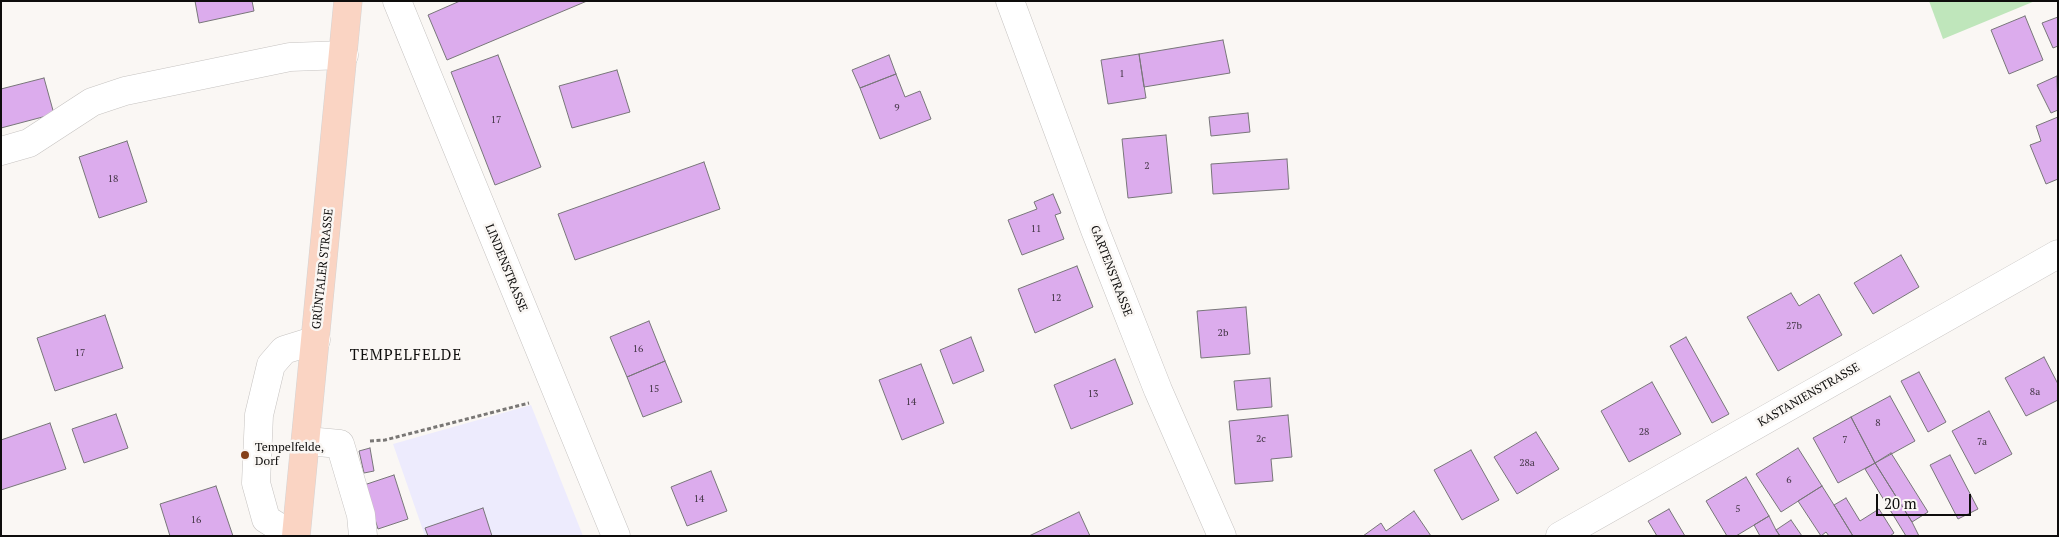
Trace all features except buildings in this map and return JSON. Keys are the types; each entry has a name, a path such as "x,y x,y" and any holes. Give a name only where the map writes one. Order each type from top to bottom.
{"main road":[{"name":"GRÜNTALER STRASSE","path":"295,536 307,442 348,1"}],"street":[{"name":"LINDENSTRASSE","path":"396,1 616,536"},
{"name":"GARTENSTRASSE","path":"1010,1 1095,230 1158,390 1222,536"},
{"path":"1,151 29,143 92,102 126,91 290,57 344,55"},
{"name":"KASTANIENSTRASSE","path":"1560,536 2058,254"},
{"path":"295,536 266,519 256,483 259,415 271,365 284,350 316,340"},
{"path":"307,442 340,444 361,515 363,536"}],"path":[{"path":"340,444 385,440 558,395"}],"shaded area":[{"path":"531,405 583,536 425,536 393,444"}],"green space":[{"path":"1929,1 2035,1 1943,39"}],"place":[{"name":"Tempelfelde, Dorf","path":"245,455"}],"district":[{"name":"TEMPELFELDE","path":"406,356"}]}
